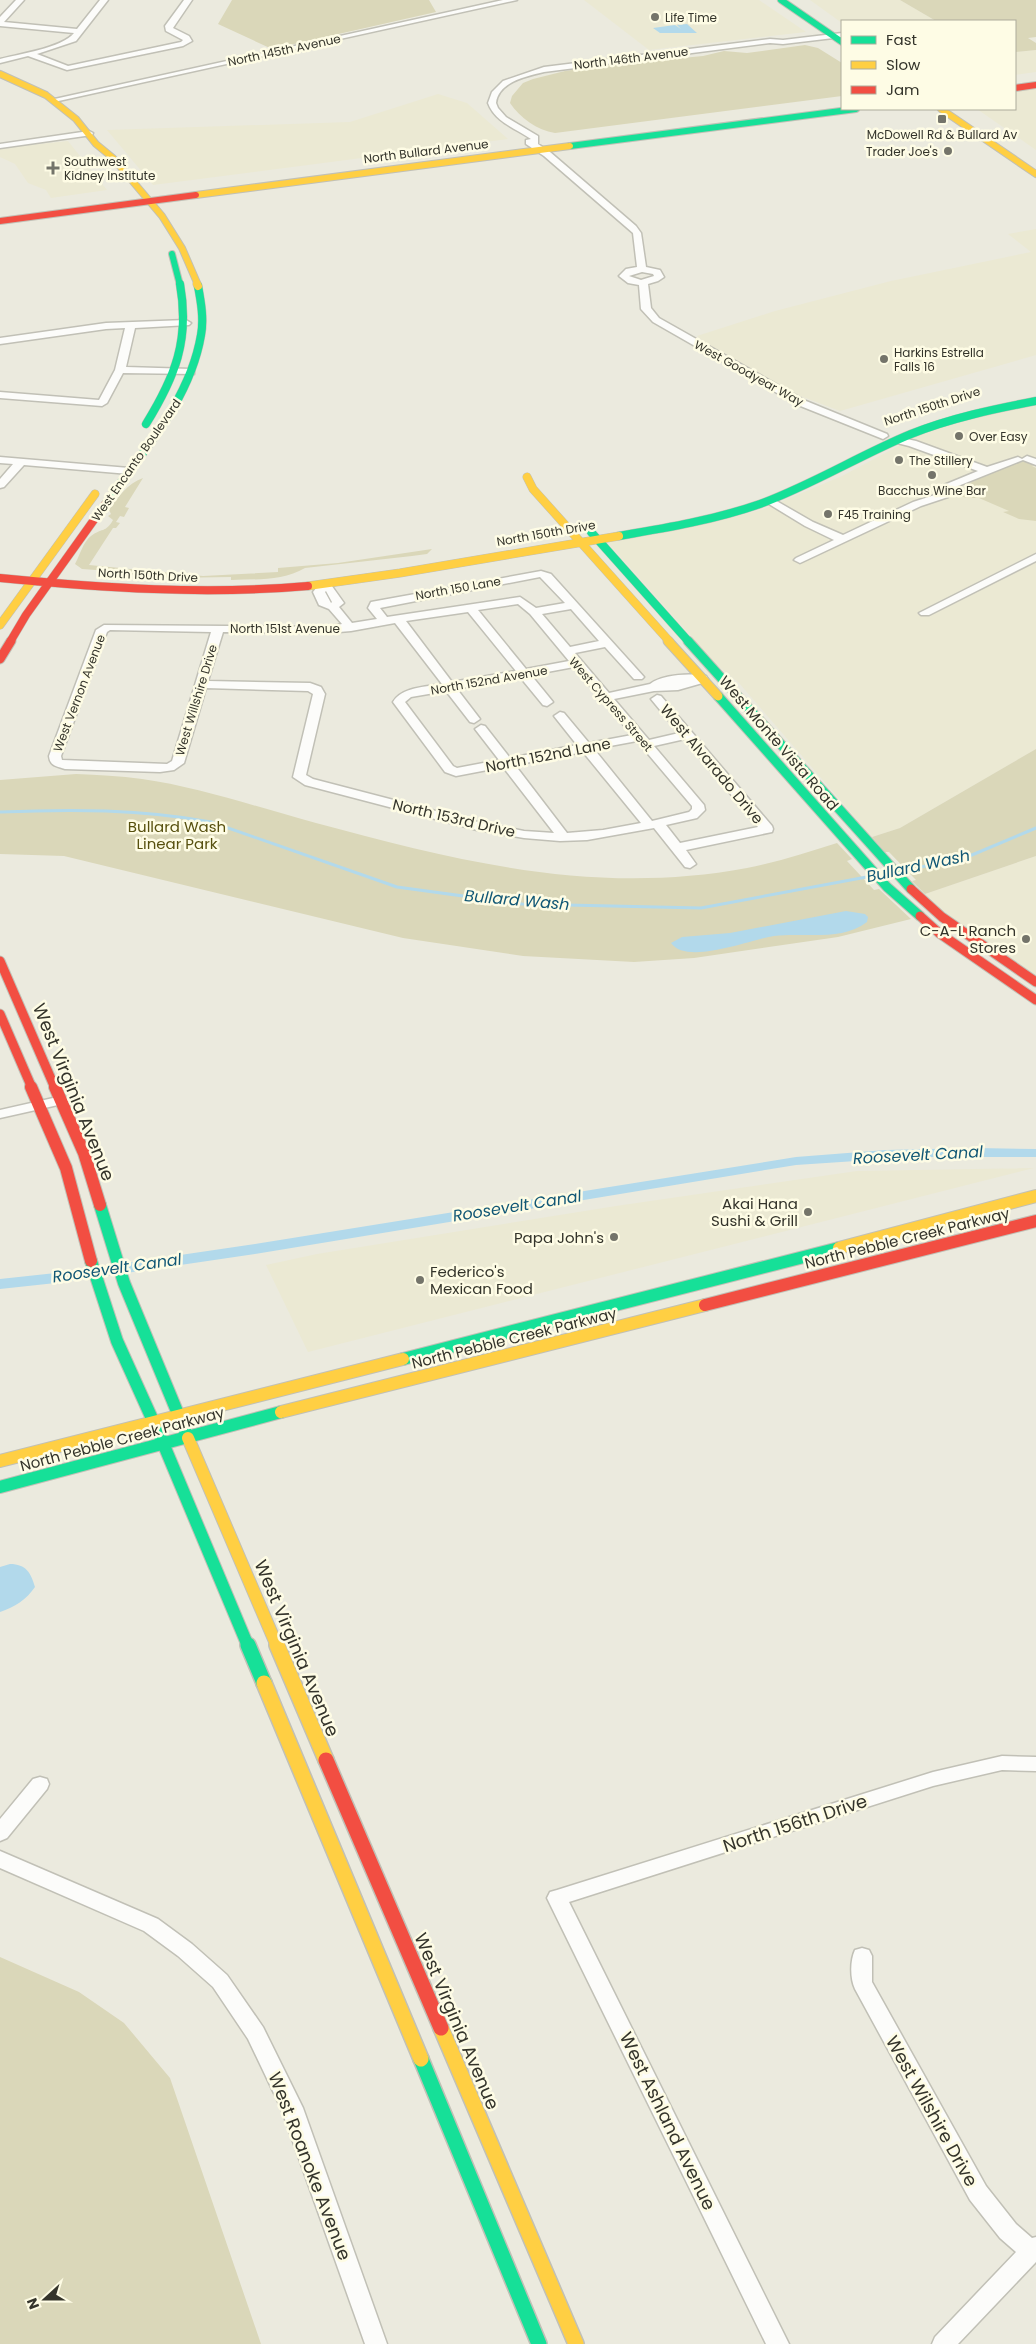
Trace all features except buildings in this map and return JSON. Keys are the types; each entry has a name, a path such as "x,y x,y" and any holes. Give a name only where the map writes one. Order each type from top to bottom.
{"main road":[{"path":"781,0 838,34"},
{"path":"799,0 838,34"},
{"name":"West Encanto Boulevard","path":"0,74 54,100 71,113 105,154 102,158 181,244 200,294 199,341 192,368 173,409 129,471 44,578"},
{"path":"1016,81 1036,78"},
{"path":"1016,88 1036,85"},
{"name":"North Bullard Avenue","path":"0,214 343,176 721,119 841,103"},
{"name":"North Bullard Avenue","path":"0,220 398,162 653,136 848,110"},
{"path":"942,110 1036,174"},
{"path":"734,125 732,123 734,121 765,116 776,112"},
{"path":"653,136 661,131 714,123 721,119"},
{"path":"1007,155 1018,155 1036,165"},
{"path":"343,176 345,172 391,166 398,162"},
{"name":"West Encanto Boulevard","path":"139,434 158,406 178,367 186,323 180,276 168,246 141,199"},
{"path":"180,276 194,275"},
{"name":"North 150th Drive","path":"44,578 188,584 322,581 594,535 702,512 748,498 802,477 884,436 968,407 1036,394"},
{"name":"North 150th Drive","path":"594,535 688,523 769,501 806,486 897,440 956,419 1036,401"},
{"path":"884,436 897,440"},
{"name":"West Encanto Boulevard","path":"44,578 107,478 124,455"},
{"name":"West Monte Vista Road","path":"527,477 533,489 886,887 946,938 1036,1000"},
{"name":"West Monte Vista Road","path":"594,535 904,883 942,916 1036,982"},
{"path":"0,569 44,578"},
{"path":"0,578 44,578"},
{"path":"0,625 44,578"},
{"path":"0,659 44,578"},
{"path":"702,679 718,676"},
{"name":"West Virginia Avenue","path":"0,962 62,1100 89,1168 124,1283 142,1333 179,1414 576,2344"},
{"path":"0,1014 41,1105 66,1168 98,1287 117,1341 151,1421 163,1443 539,2344"},
{"name":"North Pebble Creek Parkway","path":"0,1460 673,1291 1036,1196"},
{"name":"North Pebble Creek Parkway","path":"0,1487 188,1436 1036,1221"}],"street":[{"path":"0,23 20,0"},
{"path":"0,61 65,43 80,31 104,0"},
{"path":"30,54 66,68 188,41 169,29 169,26 188,0"},
{"name":"North 145th Avenue","path":"54,100 513,0"},
{"path":"0,23 80,31"},
{"name":"North 146th Avenue","path":"538,147 525,140 515,131 513,125 501,117 493,107 492,100 497,90 514,79 548,69 838,34"},
{"path":"0,66 27,58 30,54"},
{"path":"0,144 89,133"},
{"path":"538,147 633,228 637,233 642,269"},
{"path":"642,269 654,271 660,276 655,280 643,282 630,281 624,276 629,271 642,269"},
{"name":"West Goodyear Way","path":"643,282 646,309 656,320 802,403 884,436"},
{"path":"0,341 106,326 186,323"},
{"path":"0,395 102,403 121,366 131,324"},
{"path":"121,366 192,368"},
{"path":"897,440 912,443 991,469"},
{"path":"897,440 904,447 974,477"},
{"path":"0,460 107,478 129,471"},
{"path":"800,560 917,504 970,482 974,477 991,469 1023,460"},
{"path":"0,486 20,462"},
{"path":"769,501 809,524 844,540"},
{"path":"925,614 1036,557"},
{"name":"North 150 Lane","path":"385,622 374,608 375,604 541,574 548,576 574,605"},
{"path":"322,581 319,592 326,605 333,607 351,628"},
{"name":"North 151st Avenue","path":"108,627 302,631 351,628 520,600"},
{"name":"West Cypress Street","path":"520,600 534,612 698,805 699,810"},
{"path":"534,612 574,605 638,676"},
{"path":"470,607 547,702"},
{"path":"399,620 563,836"},
{"name":"West Vernon Avenue","path":"108,627 102,630 55,756 56,762 65,765 170,767"},
{"name":"West Willshire Drive","path":"170,767 178,763 218,628"},
{"path":"566,651 608,643"},
{"name":"North 152nd Avenue","path":"456,772 449,769 399,702 402,697 577,663"},
{"path":"606,697 655,693 659,682 678,679 702,679"},
{"name":"North 153rd Drive","path":"202,684 310,686 317,690 319,694 299,777 308,782 477,826 505,832 563,836 600,834 693,815 699,810"},
{"name":"West Alvarado Drive","path":"655,693 767,829 677,848"},
{"path":"560,716 586,748 690,864"},
{"name":"North 152nd Lane","path":"456,772 586,748 688,735"},
{"path":"0,1114 62,1100"},
{"name":"North 156th Drive","path":"557,1898 933,1779 1002,1763 1036,1764"},
{"path":"0,1833 40,1784"},
{"name":"West Roanoke Avenue","path":"0,1859 151,1925 185,1950 220,1981 256,2033 292,2108 376,2344"},
{"name":"West Ashland Avenue","path":"557,1898 778,2344"},
{"name":"West Wilshire Drive","path":"862,1956 862,1982 978,2193 1008,2231 1033,2249"},
{"path":"953,2341 1033,2249"}],"shaded area":[{"path":"584,0 759,0 806,32 649,50"},
{"path":"810,0 900,0 934,20 841,20 841,22"},
{"path":"1036,50 1036,72 1016,75 1016,52"},
{"path":"1036,88 1036,150 978,110 1016,110 1016,91"},
{"path":"438,94 467,103 508,139 153,185 107,130 350,122"},
{"path":"68,141 107,190 51,198 46,190 28,183 15,164 0,157 0,148"},
{"path":"1036,229 1036,355 840,411 795,394 709,346 697,336 775,311 891,281 1031,252 1008,234"},
{"path":"1036,406 1036,749 900,828 872,837 739,683 717,665 609,544 613,540 727,519 764,509 842,476 921,434 949,424 1004,410"},
{"path":"1036,856 1036,975 951,917 925,894"},
{"path":"1034,1168 308,1352 266,1265 317,1254 616,1206 857,1171"}],"green space":[{"path":"232,0 429,0 436,12 272,49 218,24"},
{"path":"900,0 1036,0 1036,37 1028,38 1036,43 1036,50 1016,52 1016,20 934,20"},
{"path":"805,45 818,48 841,62 841,96 555,133 542,129 530,122 519,114 510,103 512,96 523,83 565,71 703,56 724,51 747,53"},
{"path":"1028,461 1036,464 1032,466 1036,468 1036,521 1019,519 1003,512 1009,511 979,498 967,498 957,495 970,483 989,473"},
{"path":"143,478 125,507 129,508 124,517 120,516 116,522 120,523 116,528 113,528 89,565 203,576 278,572 278,568 338,563 432,549 427,554 305,568 288,575 260,579 231,580 231,577 168,578 152,575 109,574 110,571 82,569 75,564 88,539 106,529 113,520 108,516 111,514 109,510 120,495 132,484"},
{"path":"1036,749 1036,856 925,894 912,881 916,880 889,852 885,852 872,837 900,828"},
{"name":"Bullard Wash Linear Park","path":"76,774 126,777 164,783 207,792 316,823 476,862 529,871 583,876 636,878 691,876 759,866 837,843 852,859 847,861 874,890 879,889 911,919 838,937 694,958 634,962 523,956 403,938 64,856 0,854 0,780"},
{"path":"0,1957 79,1992 124,2023 170,2078 261,2344 0,2344"}],"water":[{"path":"687,24 697,33 660,33 653,28 675,25 681,29 677,25"},
{"path":"846,911 865,914 868,917 867,922 845,932 822,935 774,936 705,952 691,952 679,949 671,943 682,937 730,933"},
{"path":"16,1564 27,1570 35,1587 20,1602 0,1612 0,1567"}],"waterway":[{"name":"Bullard Wash","path":"0,812 53,810 132,812 211,822 397,887 522,904 701,908 872,876"},
{"name":"Bullard Wash","path":"898,871 960,860 1036,828"},
{"name":"Roosevelt Canal","path":"0,1284 65,1277 255,1249 796,1161 916,1153 1036,1153"}],"traffic: fast":[{"path":"781,0 841,41"},
{"path":"570,146 848,110"},
{"path":"146,424 170,382 182,342 184,322 183,301 172,254"},
{"path":"106,503 163,424 187,381 201,335 202,323 198,286"},
{"path":"619,536 690,523 742,510 798,488 892,442 926,428 973,414 1036,401"},
{"path":"591,532 911,889"},
{"path":"718,696 887,887 920,916"},
{"path":"100,1205 124,1283 188,1438"},
{"path":"403,1359 839,1248"},
{"path":"91,1261 117,1341 163,1443 264,1683"},
{"path":"0,1487 281,1412"},
{"path":"421,2059 539,2344"}],"traffic: slow":[{"path":"0,74 46,95 76,119 96,144 113,158 162,216 182,248 198,286"},
{"path":"942,110 1036,174"},
{"path":"196,195 570,146"},
{"path":"527,477 533,489 718,696"},
{"path":"0,625 95,494"},
{"path":"308,586 400,573 619,536"},
{"path":"839,1248 1036,1196"},
{"path":"281,1412 705,1305"},
{"path":"0,1461 403,1359"},
{"path":"188,1438 326,1760"},
{"path":"264,1683 421,2059"},
{"path":"441,2028 576,2344"}],"traffic: jam":[{"path":"1016,88 1036,85"},
{"path":"0,221 196,195"},
{"path":"0,659 26,615 106,503"},
{"path":"0,578 154,590 270,590 308,586"},
{"path":"911,889 942,917 1036,982"},
{"path":"920,916 939,933 1036,1000"},
{"path":"0,961 84,1153 100,1205"},
{"path":"0,1014 66,1168 91,1261"},
{"path":"705,1305 1036,1221"},
{"path":"326,1760 441,2028"}],"place":[{"name":"Life Time","path":"655,17"},
{"name":"McDowell Rd & Bullard Av","path":"942,119"},
{"name":"Trader Joe's","path":"948,151"},
{"name":"Southwest Kidney Institute","path":"53,168"},
{"name":"Harkins Estrella Falls 16","path":"884,359"},
{"name":"Over Easy","path":"959,436"},
{"name":"The Stillery","path":"899,460"},
{"name":"Bacchus Wine Bar","path":"932,475"},
{"name":"F45 Training","path":"828,514"},
{"name":"C-A-L Ranch Stores","path":"1026,939"},
{"name":"Akai Hana Sushi & Grill","path":"808,1212"},
{"name":"Papa John's","path":"614,1237"},
{"name":"Federico's Mexican Food","path":"420,1280"}]}
